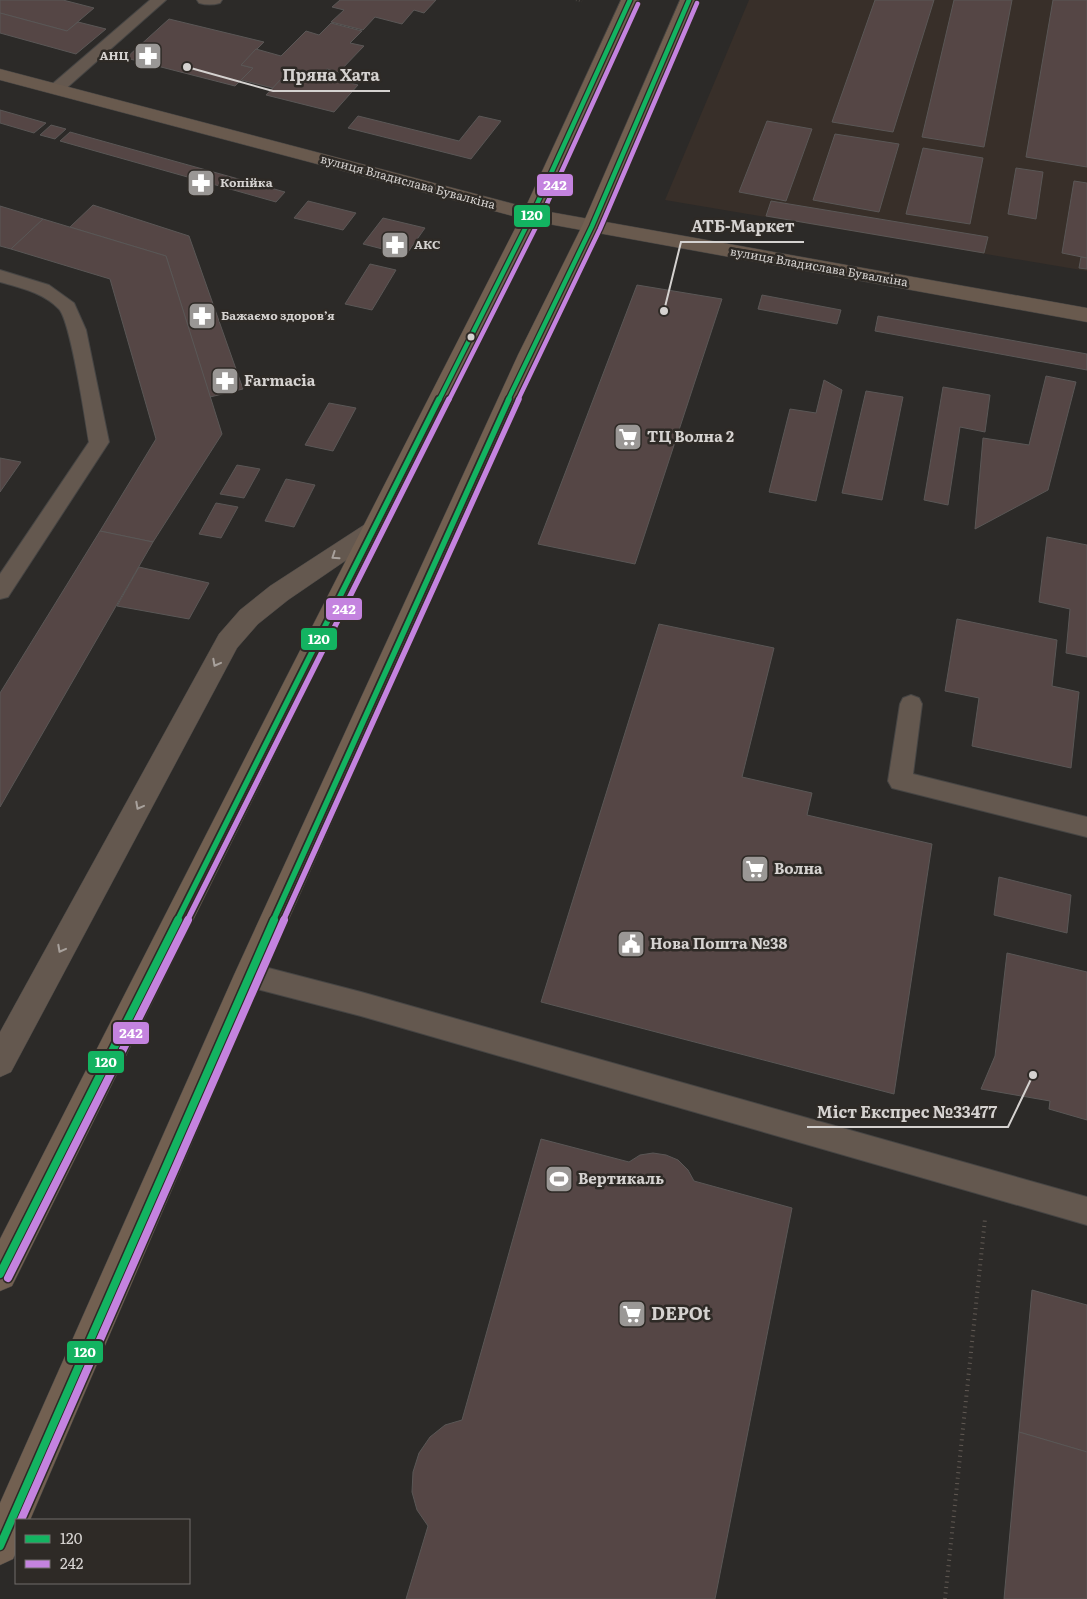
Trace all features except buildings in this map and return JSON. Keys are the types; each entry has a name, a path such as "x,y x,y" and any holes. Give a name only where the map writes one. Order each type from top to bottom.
{"main road":[{"path":"0,1274 532,215 630,0"},
{"path":"0,1546 249,975 529,355 592,226 689,0"}],"street":[{"name":"вулиця Владислава Бувалкіна","path":"0,74 532,215 1087,315"},
{"path":"0,1062 228,642 249,617 279,593 375,529"}],"lane":[{"path":"56,89 159,0"},
{"path":"204,0 214,0"},
{"path":"0,276 43,289 68,307 77,330 99,442 0,591"},
{"path":"911,704 900,782 1087,826"},
{"path":"249,975 361,1004 1087,1211"}],"path":[{"path":"576,0 582,1"},
{"path":"945,1599 988,1183"}],"shaded area":[{"path":"749,0 1087,0 1087,271 665,200"}],"transit line":[{"name":"120","path":"0,1274 532,215 630,0"},
{"name":"120","path":"0,1546 249,975 529,355 592,226 689,0"},
{"name":"242","path":"21,1519 257,979 537,359 600,229 697,3"},
{"name":"242","path":"8,1278 540,219 638,4"}],"place":[{"name":"АНЦ","path":"148,56"},
{"name":"Пряна Хата","path":"187,67"},
{"name":"Копійка","path":"201,183"},
{"name":"АКС","path":"395,245"},
{"name":"АТБ-Маркет","path":"664,311"},
{"name":"Бажаємо здоровʼя","path":"202,316"},
{"name":"Farmacia","path":"225,381"},
{"name":"ТЦ Волна 2","path":"628,437"},
{"name":"Волна","path":"755,869"},
{"name":"Нова Пошта №38","path":"631,944"},
{"name":"Міст Експрес №33477","path":"1033,1075"},
{"name":"Вертикаль","path":"559,1179"},
{"name":"DEPOt","path":"632,1314"}]}
